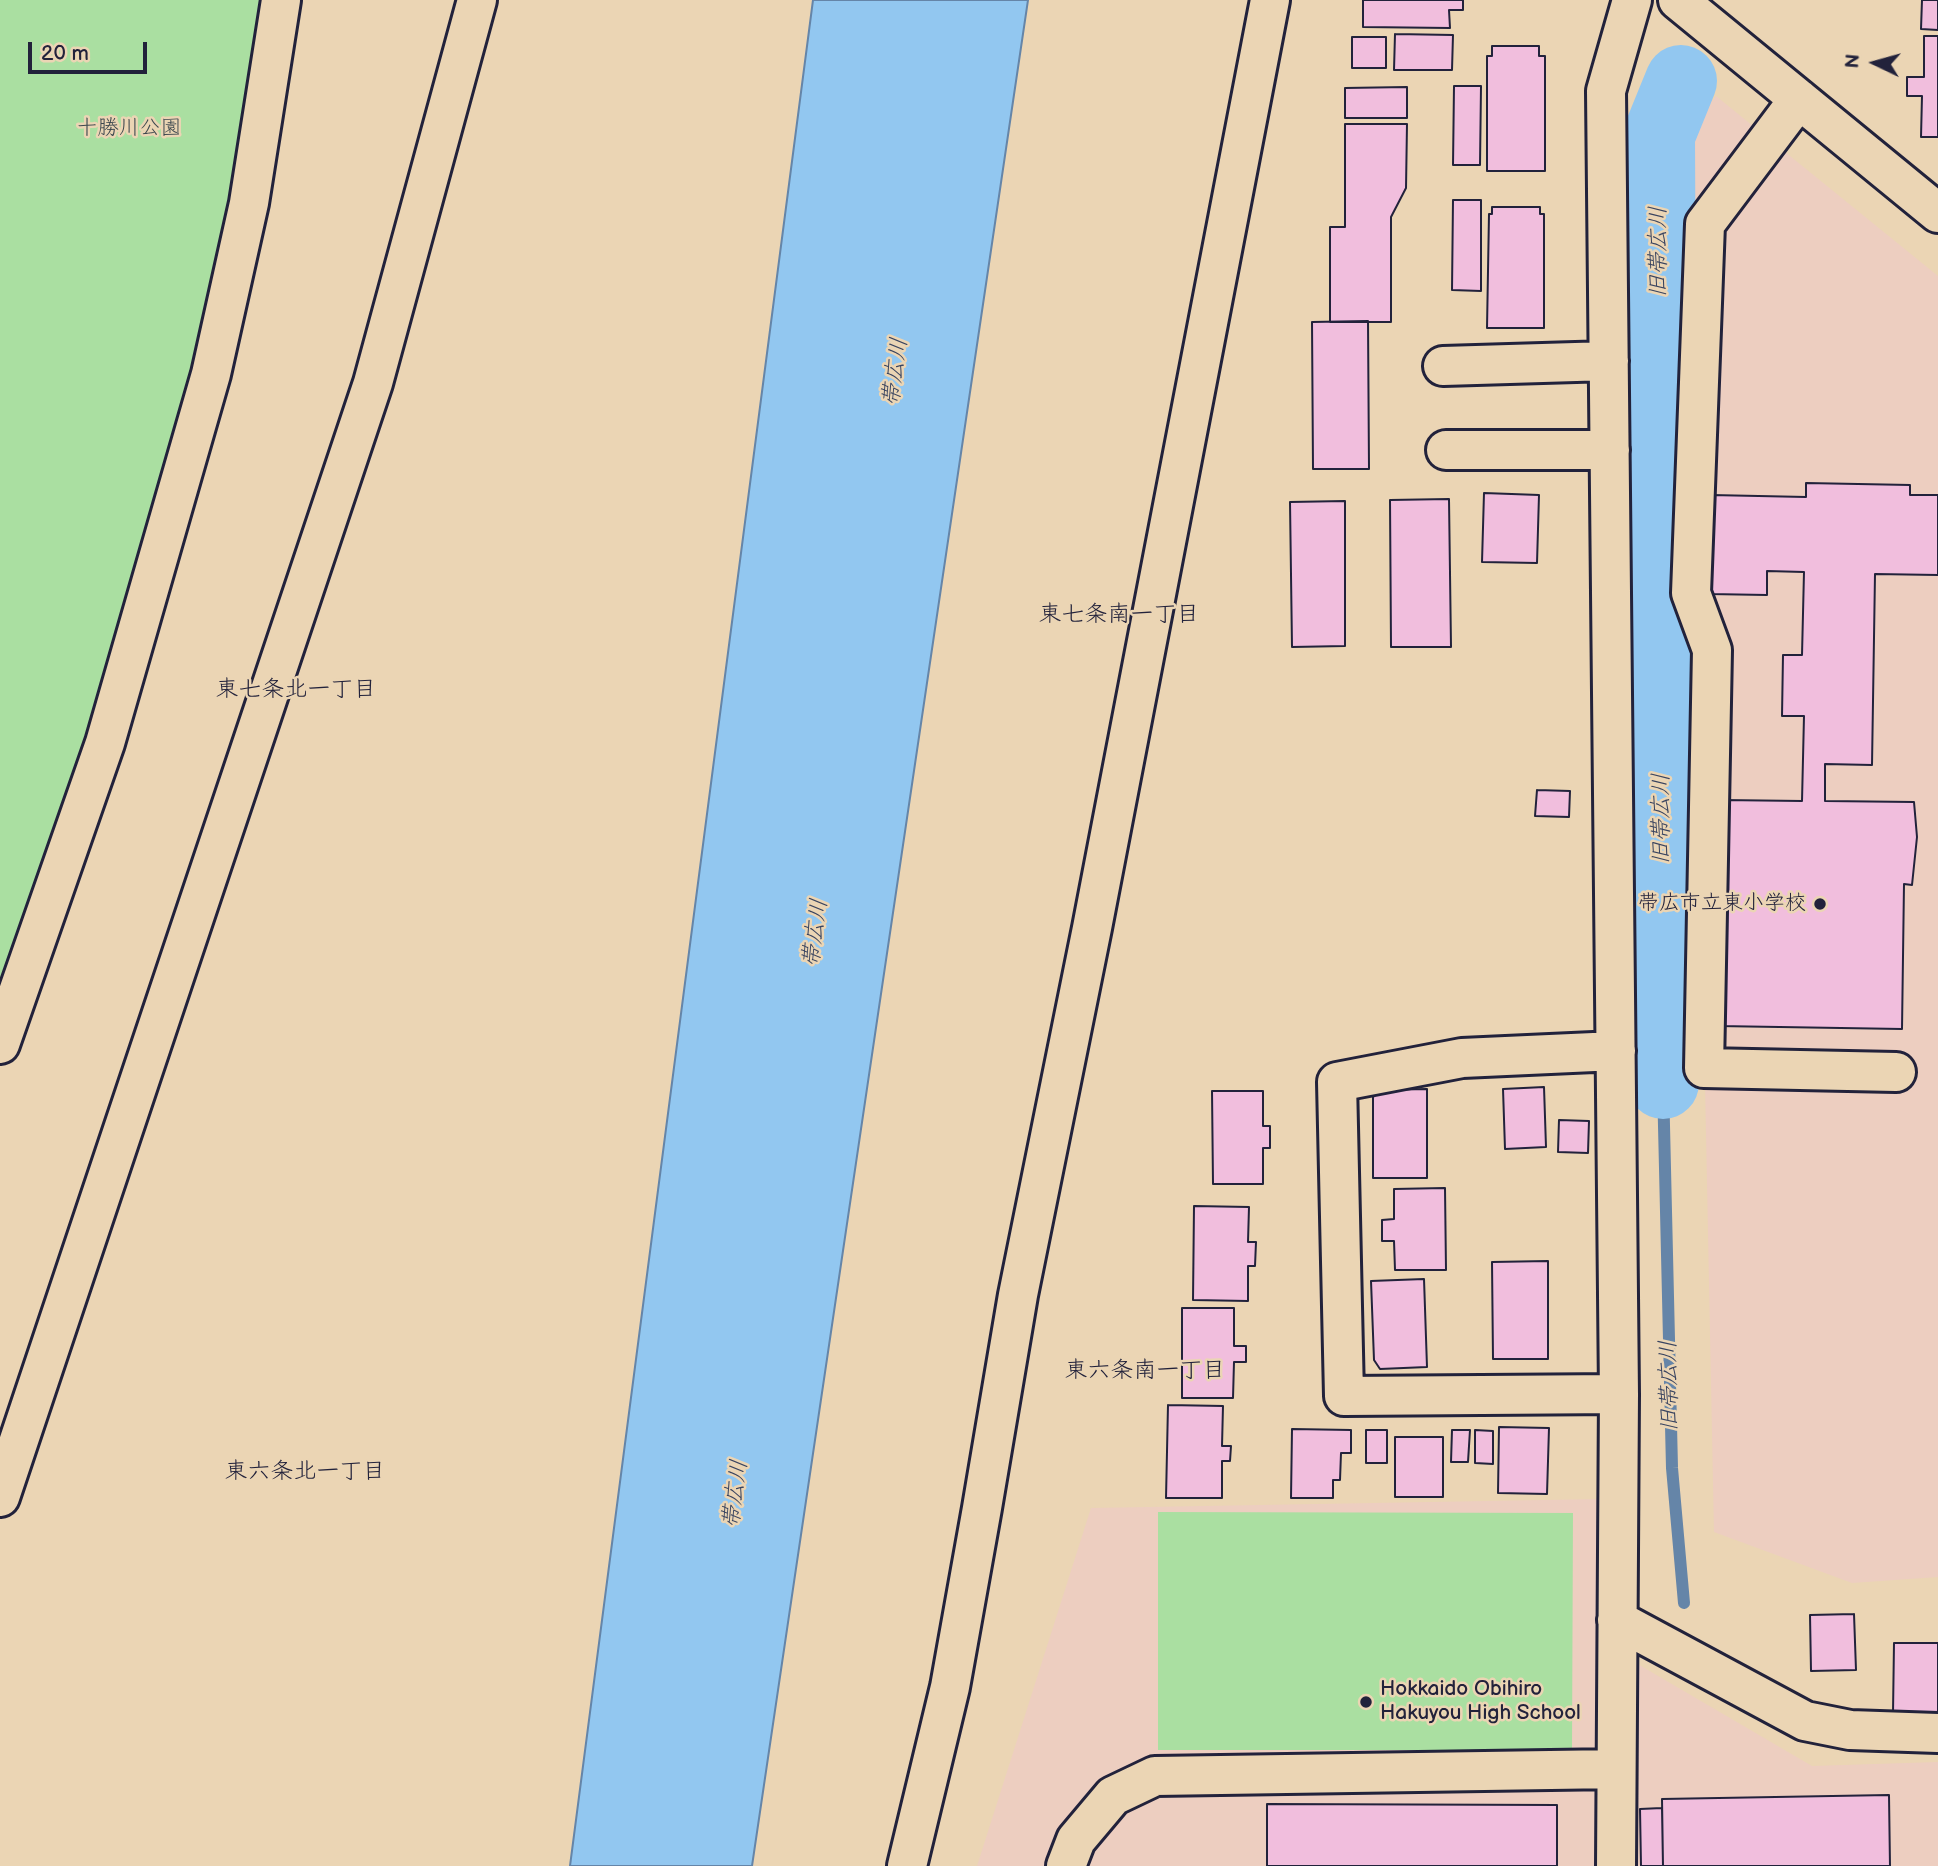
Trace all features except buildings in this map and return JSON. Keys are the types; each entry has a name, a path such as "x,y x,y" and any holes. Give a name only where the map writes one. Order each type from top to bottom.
{"street":[{"path":"0,1044 104,743 212,374 249,203 281,0"},
{"path":"0,1497 373,383 477,0"},
{"path":"907,1866 950,1687 1018,1295 1092,928 1270,0"},
{"path":"1616,1866 1619,1394 1606,91 1632,0"},
{"path":"1678,0 1938,213"},
{"path":"1799,99 1704,224 1691,593 1712,650 1704,1068 1896,1072"},
{"path":"1443,366 1609,361"},
{"path":"1446,450 1610,450"},
{"path":"1616,1051 1462,1058 1337,1082 1344,1396 1619,1394"},
{"path":"1617,1619 1805,1721 1850,1730 1938,1733"},
{"path":"1066,1866 1076,1840 1113,1796 1154,1776 1616,1769"}],"shaded area":[{"name":"帯広市立東小学校","path":"1716,96 1938,276 1938,1577 1852,1583 1714,1532 1686,133"},
{"name":"Hokkaido Obihiro Hakuyou High School","path":"1600,1499 1600,1642 1812,1766 1938,1762 1938,1866 977,1866 1091,1508"}],"green space":[{"name":"十勝川公園","path":"0,0 281,0 249,203 0,1043"},
{"path":"1158,1512 1573,1513 1572,1750 1158,1750"}],"water":[{"name":"帯広川","path":"813,0 1028,0 752,1866 570,1866"}],"waterway":[{"name":"旧帯広川","path":"1663,1083 1659,135 1681,81"},
{"name":"旧帯広川","path":"1663,1083 1672,1468 1684,1603"}],"place":[{"name":"帯広市立東小学校","path":"1820,904"},
{"name":"Hokkaido Obihiro Hakuyou High School","path":"1366,1702"}],"district":[{"name":"東七条南一丁目","path":"1119,615"},
{"name":"東七条北一丁目","path":"296,690"},
{"name":"東六条南一丁目","path":"1145,1371"},
{"name":"東六条北一丁目","path":"305,1472"}]}
